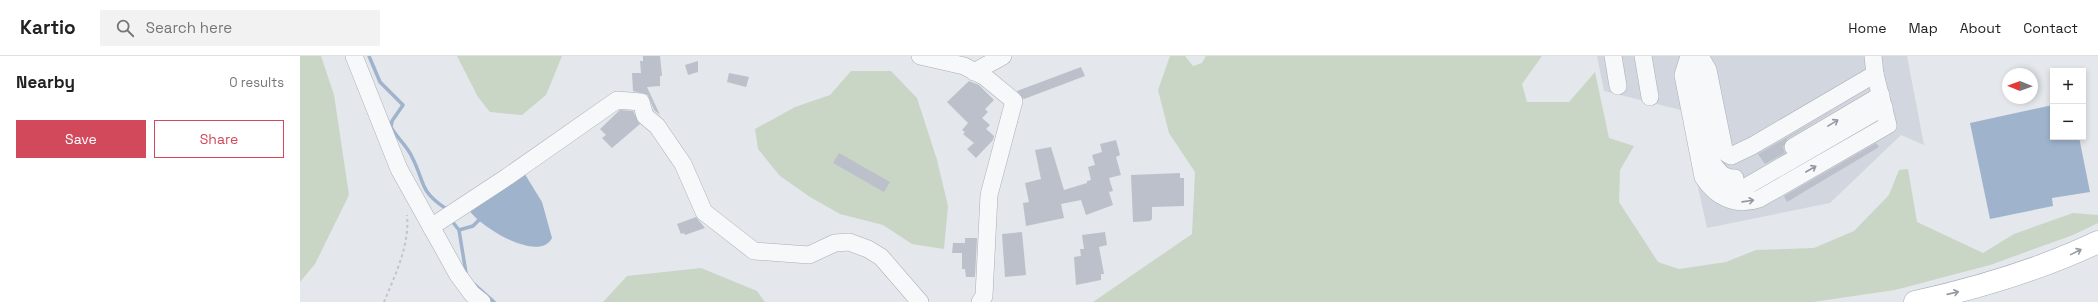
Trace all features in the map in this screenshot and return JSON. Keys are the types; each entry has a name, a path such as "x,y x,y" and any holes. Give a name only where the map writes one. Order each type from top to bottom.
{"main road":[{"path":"1915,302 1986,285 2063,258 2098,242"},
{"path":"1981,302 2069,271 2098,258"}],"street":[{"path":"354,56 399,169 458,275 472,294 482,302"},
{"path":"920,56 964,66 985,77 1014,101 989,195 984,296 980,302"},
{"path":"974,72 1003,56"},
{"path":"1613,56 1618,86"},
{"path":"1643,56 1650,97"},
{"path":"1693,56 1702,72 1718,156 1723,163 1735,166 1742,164 1879,90"},
{"path":"1693,56 1689,75 1709,172 1715,181 1724,188 1733,190 1742,188 1879,90"},
{"path":"1700,56 1708,70 1724,149 1727,154 1732,156 1879,90"},
{"path":"1873,56 1879,90"},
{"path":"431,227 506,178 617,100 641,102 646,116 657,126 683,164 704,212 754,251 809,255 835,243 849,242 868,249 881,257 920,302"}],"path":[{"path":"384,302 396,275 407,238 408,216 406,209"}],"shaded area":[{"path":"1597,56 1907,56 1924,145 1901,135 1830,203 1707,228 1681,110 1604,91"}],"green space":[{"path":"300,56 321,56 334,95 349,195 315,264 300,282"},
{"path":"457,56 562,56 546,95 522,115 490,112 478,97"},
{"path":"1170,56 1185,56 1193,66 1202,63 1206,56 1542,56 1522,84 1527,102 1569,102 1595,72 1609,138 1634,146 1620,170 1619,202 1658,262 1679,269 1726,262 1756,250 1814,248 1854,231 1889,195 1899,170 1908,169 1917,222 1983,253 2014,234 2073,213 2098,215 2098,223 2073,235 1990,265 1895,290 1813,302 1093,302 1192,234 1195,172 1169,133 1158,90"},
{"path":"851,71 891,71 917,98 937,160 948,206 944,249 912,244 883,225 840,214 810,197 780,176 758,149 755,129 795,107 830,95"},
{"path":"701,268 757,291 765,302 603,302 627,276"}],"water":[{"path":"2050,106 2050,140 2080,140 2090,192 2052,198 2053,206 1990,219 1970,123"},
{"path":"523,171 542,202 552,238 545,245 535,247 509,240 484,225 469,210"}],"building":[{"path":"643,56 660,56 662,76 660,76 660,86 647,87 660,115 654,110 648,95 633,91 632,73 641,73 640,61 643,61"},
{"path":"698,61 698,72 688,75 685,65"},
{"path":"1081,67 1085,76 1024,99 1017,91"},
{"path":"729,73 749,77 746,87 727,82"},
{"path":"969,81 979,85 994,100 985,109 988,112 982,118 990,125 986,129 994,136 993,140 976,158 967,149 974,143 963,134 965,132 962,130 968,123 947,102"},
{"path":"1851,100 1788,138 1783,147 1785,153 1765,164 1758,154"},
{"path":"620,110 633,111 640,124 612,148 602,138 606,135 600,129"},
{"path":"1116,140 1120,155 1116,157 1121,175 1109,178 1113,191 1109,192 1113,205 1086,215 1081,200 1061,204 1064,218 1026,226 1023,203 1029,202 1025,183 1041,179 1035,150 1051,147 1064,190 1087,183 1087,181 1091,180 1088,167 1095,165 1092,155 1102,152 1100,144"},
{"path":"1876,143 1879,147 1787,202 1784,196"},
{"path":"839,153 890,182 884,192 833,163"},
{"path":"1180,173 1180,178 1184,178 1184,206 1152,207 1152,219 1150,221 1133,222 1131,175"},
{"path":"696,217 705,228 685,235 684,233 681,234 677,224"},
{"path":"1022,232 1026,275 1005,277 1002,234"},
{"path":"1105,232 1107,245 1099,247 1104,274 1101,274 1101,280 1076,285 1074,257 1081,256 1080,249 1084,249 1082,235"},
{"path":"965,238 977,238 975,277 966,277 965,269 962,269 962,253 952,253 953,243 965,243"}],"waterway":[{"path":"369,56 380,82 403,105 392,121 391,127 410,153 427,191 445,208"},
{"path":"459,230 473,226 481,218"},
{"path":"451,220 459,230 466,273"},
{"path":"474,284 494,302"}]}
